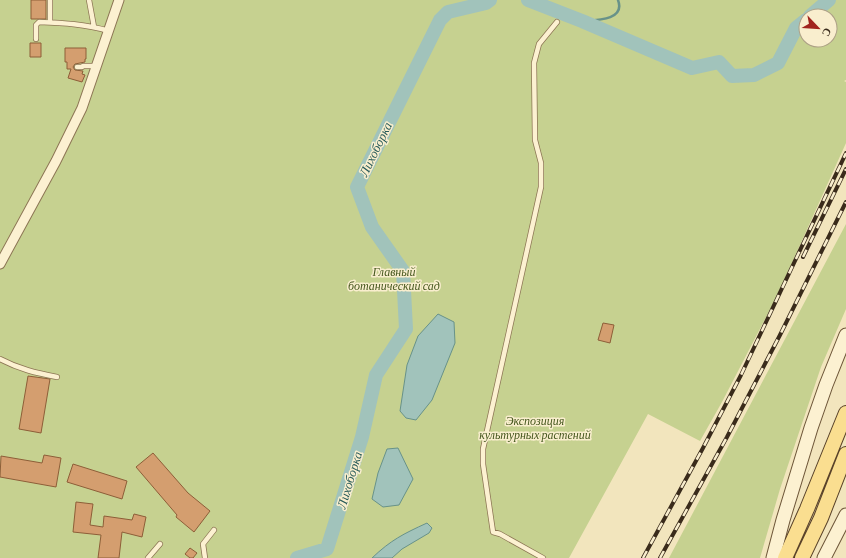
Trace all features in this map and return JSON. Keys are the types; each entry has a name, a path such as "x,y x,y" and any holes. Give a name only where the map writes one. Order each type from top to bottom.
{"main road":[{"path":"773,558 786,508 809,434 826,385 846,335"},
{"path":"785,558 846,413"},
{"path":"802,558 821,518 846,454"},
{"path":"824,558 846,515"}],"street":[{"path":"0,264 76,121 88,94 119,0"}],"lane":[{"path":"50,0 50,22"},
{"path":"89,0 94,26"},
{"path":"36,39 36,25 39,22 70,23 94,26 109,31"},
{"path":"544,558 500,534 493,532 483,464 483,449 541,187 541,163 535,140 534,63 539,44 557,22"},
{"path":"77,66 82,64 83,66 97,66"},
{"path":"0,359 28,372 57,377"},
{"path":"205,558 203,544 214,530"},
{"path":"148,558 160,544"}],"green space":[{"name":"Главный ботанический сад","path":"0,0 846,0 846,80 844,81 846,82 846,143 777,296 700,441 648,414 569,558 0,558"},
{"path":"846,224 846,309 821,367 780,489 760,558 669,558"}],"water":[{"path":"438,314 454,322 455,343 432,400 416,420 406,418 400,411 407,365 418,336"},
{"path":"398,448 413,479 399,505 383,507 372,499 378,473 387,449"},
{"path":"427,523 432,528 429,533 402,549 392,558 372,558 385,546"}],"building":[{"path":"31,0 46,0 46,19 31,19"},
{"path":"30,43 41,43 41,57 30,57"},
{"path":"65,48 86,48 85,62 75,64 73,67 75,70 83,71 82,74 85,75 82,82 68,78 71,69 67,69 67,62 65,62"},
{"path":"603,323 614,325 610,343 598,340"},
{"path":"28,376 50,379 41,433 19,429"},
{"path":"153,453 188,493 210,511 194,532 176,517 177,515 136,467"},
{"path":"44,455 61,458 56,487 0,477 1,456 42,463"},
{"path":"73,464 127,481 122,499 67,482"},
{"path":"76,502 93,504 90,525 103,527 104,516 132,520 134,514 146,517 142,537 122,532 119,558 98,558 101,535 73,532"},
{"path":"190,548 197,553 193,558 190,558 185,554"}],"waterway":[{"name":"Лихоборка","path":"474,0 476,5"},
{"name":"Лихоборка","path":"297,558 327,549 362,437 376,375 406,329 403,271 372,227 357,187 440,20 448,12 486,3 490,0"},
{"name":"Лихоборка","path":"528,0 582,21 692,68 719,62 732,76 754,75 778,63 798,26"},
{"path":"582,21 613,16 619,7 618,0"},
{"name":"Лихоборка","path":"820,8 829,0"}],"railway":[{"path":"643,558 741,375 846,153"},
{"path":"803,257 846,169"},
{"path":"660,558 727,437 780,335 846,202"}],"park label":[{"name":"Экспозиция культурных растений","path":"535,428"}]}
